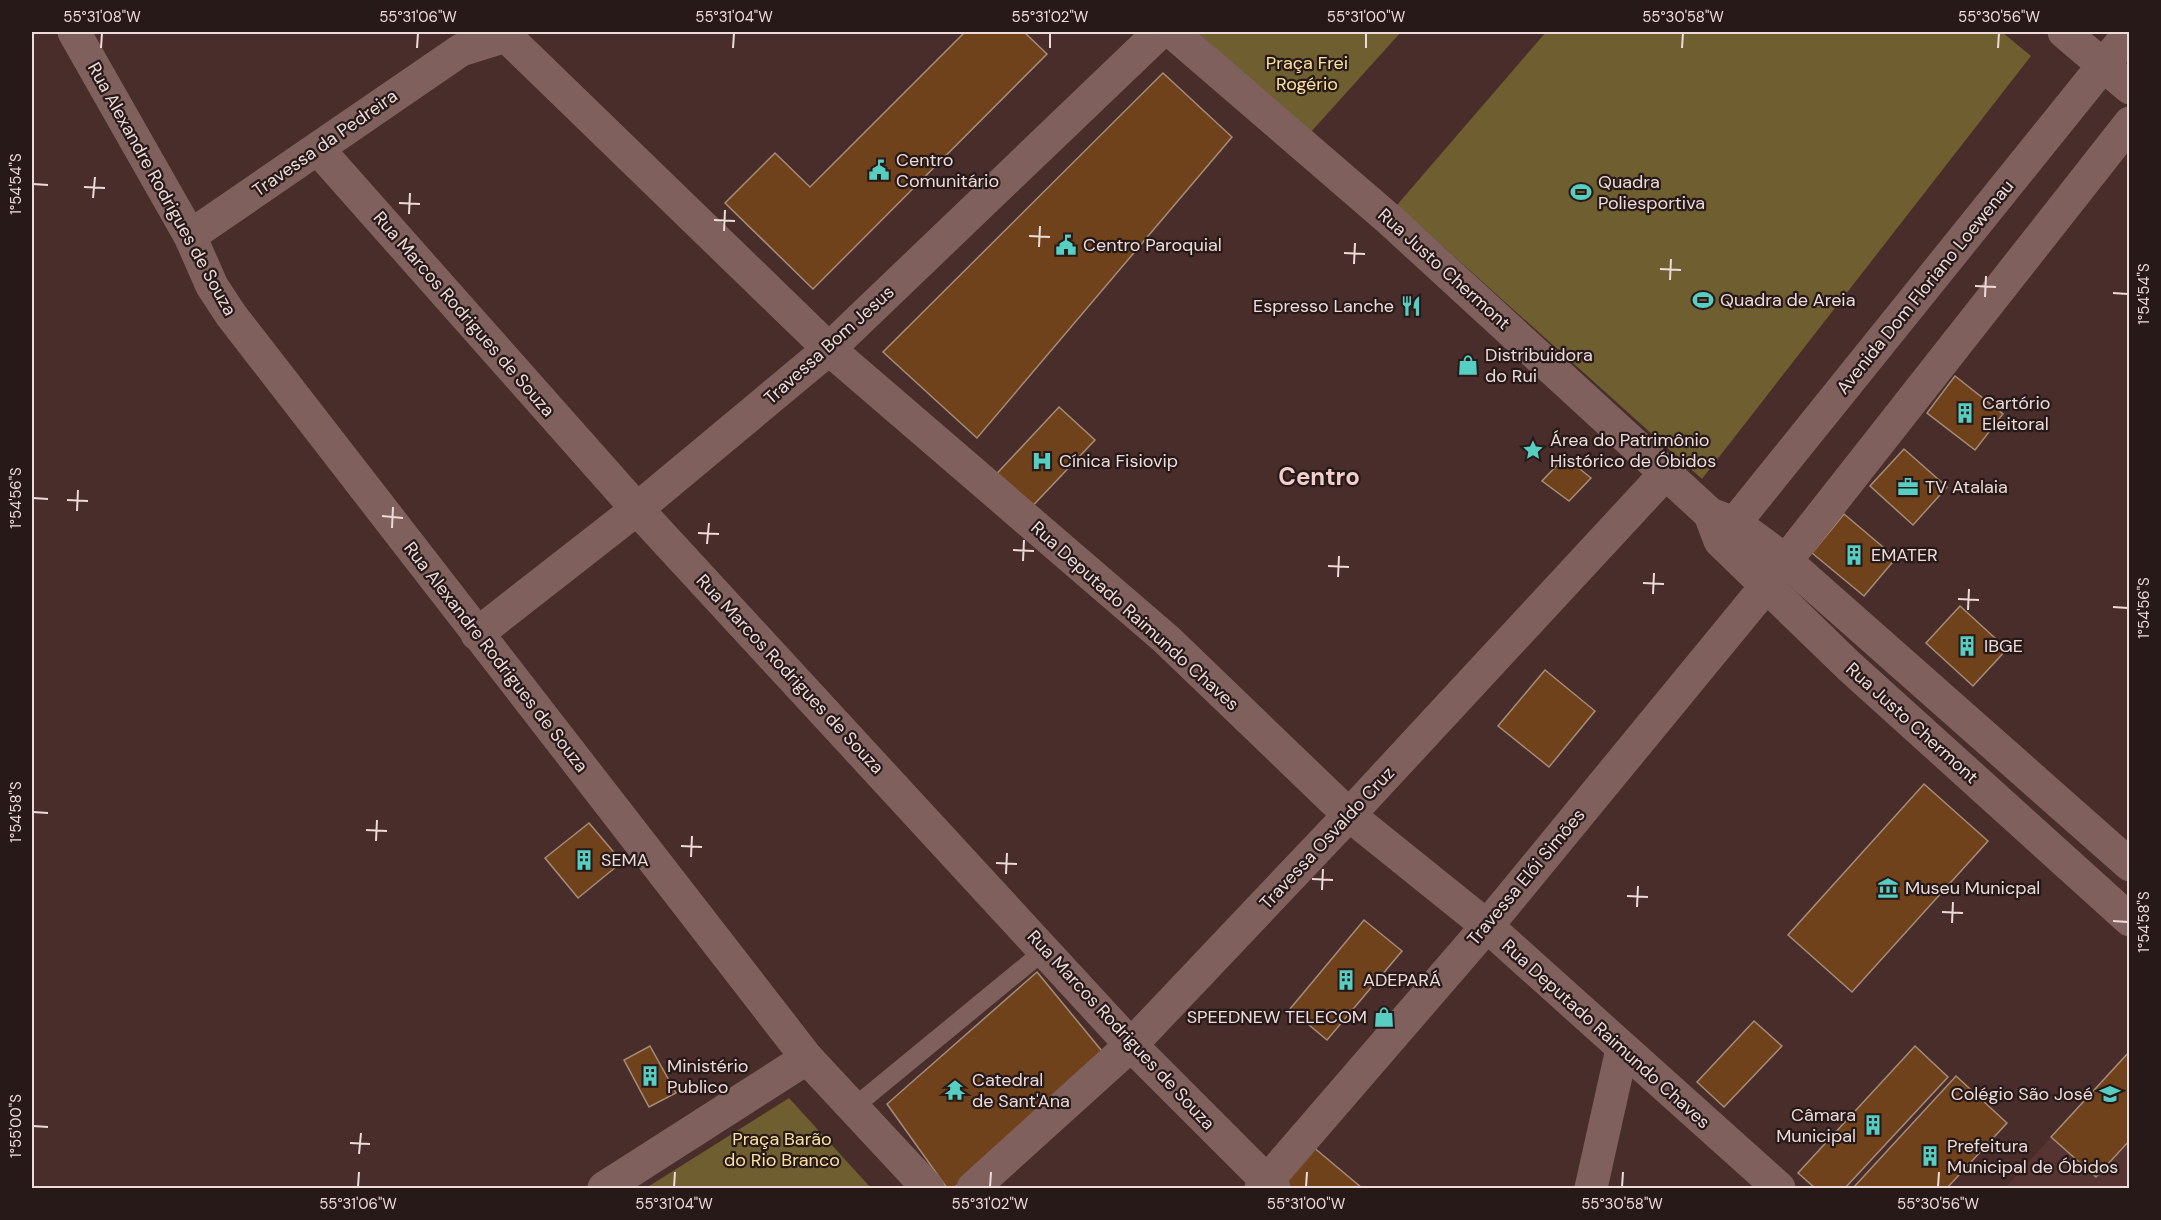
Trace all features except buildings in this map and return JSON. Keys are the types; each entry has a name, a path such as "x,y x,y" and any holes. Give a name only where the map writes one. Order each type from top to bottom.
{"street":[{"name":"Rua Alexandre Rodrigues de Souza","path":"74,32 190,236 212,286 231,315 807,1058 928,1188"},
{"name":"Travessa Bom Jesus","path":"477,634 637,509 829,349 1160,32"},
{"name":"Rua Justo Chermont","path":"1172,32 1390,220 1722,526 2130,865"},
{"path":"2064,32 2130,88"},
{"name":"Avenida Dom Floriano Loewenau","path":"1722,526 2130,32"},
{"name":"Travessa da Pedreira","path":"190,236 318,149 466,41 507,33"},
{"name":"Rua Deputado Raimundo Chaves","path":"507,33 829,349 1166,639 1349,815 1487,926 1779,1188"},
{"path":"1776,572 2130,123"},
{"name":"Rua Marcos Rodrigues de Souza","path":"318,149 637,509 1131,1045 1267,1186"},
{"name":"Travessa Osvaldo Cruz","path":"973,1188 1131,1045 1349,815 1666,473"},
{"name":"Rua Justo Chermont","path":"1776,572 1849,666 2130,920"},
{"name":"Travessa Elói Simões","path":"1267,1186 1487,926 1776,572"},
{"path":"1591,1188 1622,1049"},
{"path":"604,1188 807,1058"}],"lane":[{"path":"854,1107 1045,950"}],"shaded area":[{"name":"Colégio São José","path":"2129,1051 2129,1188 2005,1188 2051,1137"}],"green space":[{"name":"Praça Frei Rogério","path":"1197,32 1401,32 1310,133"},
{"path":"1546,32 2002,32 2031,56 1702,479 1397,205"},
{"name":"Praça Barão do Rio Branco","path":"789,1098 871,1188 646,1188"}],"place":[{"name":"Centro Comunitário","path":"879,170"},
{"name":"Quadra Poliesportiva","path":"1581,192"},
{"name":"Centro Paroquial","path":"1066,245"},
{"name":"Quadra de Areia","path":"1703,300"},
{"name":"Espresso Lanche","path":"1411,306"},
{"name":"Distribuidora do Rui","path":"1468,365"},
{"name":"Cartório Eleitoral","path":"1965,413"},
{"name":"Área do Patrimônio Histórico de Óbidos","path":"1533,450"},
{"name":"Cínica Fisiovip","path":"1042,461"},
{"name":"TV Atalaia","path":"1908,487"},
{"name":"EMATER","path":"1854,555"},
{"name":"IBGE","path":"1967,646"},
{"name":"SEMA","path":"584,860"},
{"name":"Museu Municpal","path":"1888,888"},
{"name":"ADEPARÁ","path":"1346,980"},
{"name":"SPEEDNEW TELECOM","path":"1384,1017"},
{"name":"Ministério Publico","path":"650,1076"},
{"name":"Catedral de Sant'Ana","path":"955,1090"},
{"name":"Colégio São José","path":"2110,1094"},
{"name":"Câmara Municipal","path":"1873,1125"},
{"name":"Prefeitura Municipal de Óbidos","path":"1930,1156"}],"district":[{"name":"Centro","path":"1319,477"}]}
